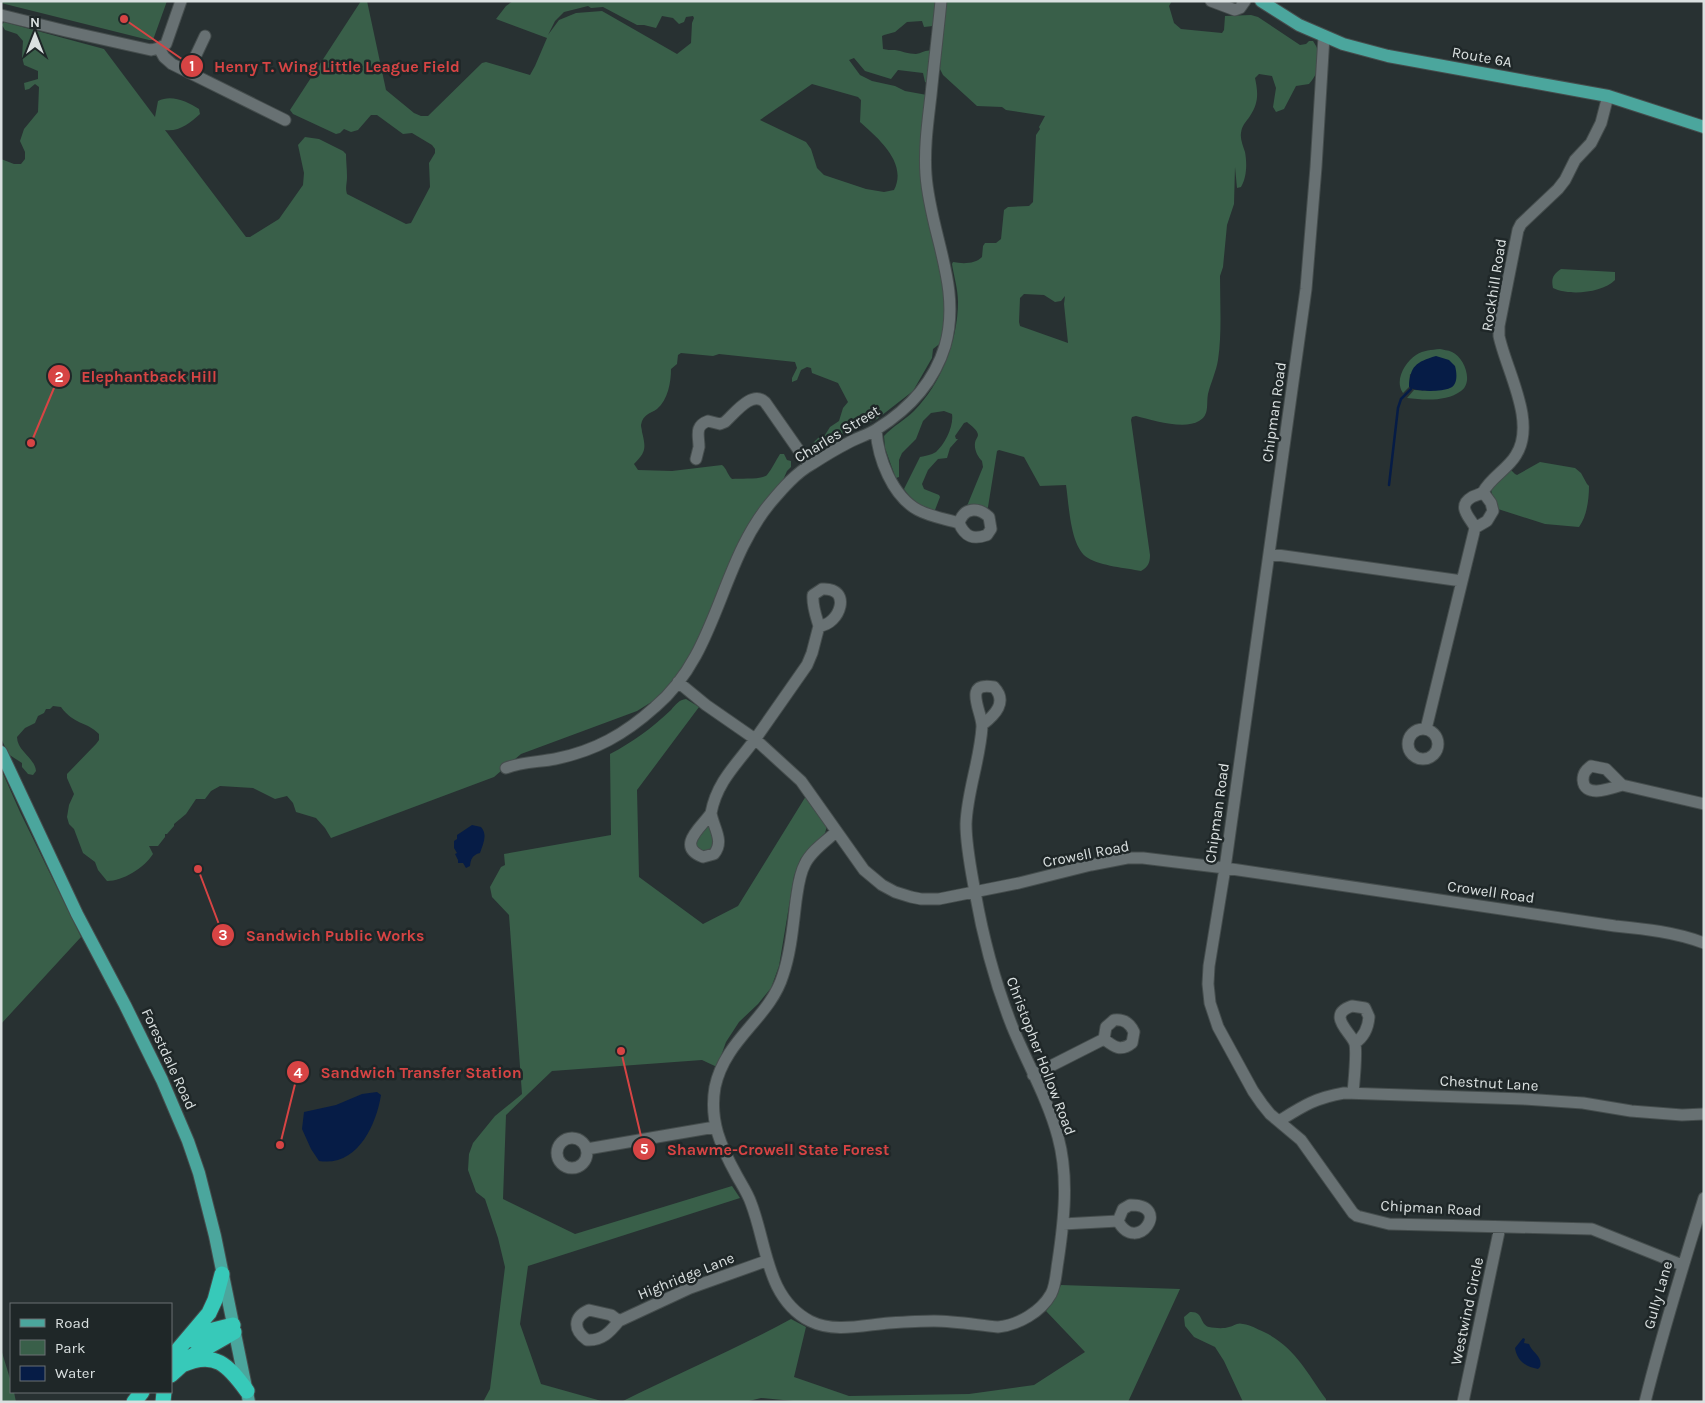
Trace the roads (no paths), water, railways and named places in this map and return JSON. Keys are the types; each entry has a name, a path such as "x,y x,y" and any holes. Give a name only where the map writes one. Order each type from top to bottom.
{"highway":[{"path":"176,1362 209,1313 215,1300 222,1274"},
{"path":"176,1362 200,1351 234,1328"},
{"path":"176,1362 217,1361 230,1368 248,1396"}],"main road":[{"name":"Route 6A","path":"1260,1 1299,25 1343,44 1388,56 1608,96 1704,127"},
{"name":"Forestdale Road","path":"1,752 77,914 125,1005 175,1108 199,1173 215,1236 248,1396"}],"street":[{"path":"1,15 146,50 159,48 166,44 181,1"},
{"name":"Charles Street","path":"506,768 557,758 594,748 624,732 666,698 693,662 704,641 719,601 751,530 771,502 809,465 847,443 876,430 897,415 922,391 940,360 950,320 950,294 945,261 928,198 925,156 942,1"},
{"path":"1211,1 1235,10 1240,8 1245,1"},
{"path":"188,72 205,36"},
{"name":"Chipman Road","path":"1324,36 1306,289 1270,554 1209,966 1210,1003 1218,1027 1253,1091 1270,1114 1301,1140 1357,1216 1389,1224 1592,1229 1682,1265"},
{"path":"159,48 164,57 172,64 285,120"},
{"name":"Rockhill Road","path":"1474,528 1473,523 1465,513 1466,505 1470,498 1483,492 1516,455 1523,435 1521,410 1499,336 1499,326 1518,230 1521,224 1558,189 1575,160 1591,143 1601,123 1608,96"},
{"path":"696,459 698,447 697,433 700,426 708,422 720,424 725,422 748,401 760,398 766,402 809,465"},
{"path":"876,430 883,462 903,498 918,510 959,523"},
{"path":"1426,729 1474,528 1487,521 1493,511 1491,503 1483,492"},
{"path":"1270,554 1462,581"},
{"path":"711,813 718,788 807,665 819,626"},
{"name":"Crowell Road","path":"678,682 706,705 755,739 801,781 864,870 882,885 895,892 921,899 939,899 975,893 1091,865 1127,858 1143,858 1225,868 1663,932 1688,937 1704,943"},
{"name":"Christopher Hollow Road","path":"836,832 810,856 799,879 792,932 780,984 766,1007 736,1042 722,1066 715,1087 715,1127 727,1157 751,1201 761,1231 766,1261 777,1287 787,1302 798,1313 819,1324 851,1327 936,1321 998,1327 1013,1324 1030,1315 1045,1303 1051,1293 1063,1224 1064,1190 1059,1138 1011,1024 992,966 975,893 966,825 982,726"},
{"path":"1622,785 1704,804"},
{"path":"1033,1075 1104,1039"},
{"path":"1354,1093 1355,1043"},
{"name":"Chestnut Lane","path":"1279,1121 1312,1101 1334,1094 1354,1093 1524,1099 1583,1103 1631,1111 1682,1115 1704,1114"},
{"path":"586,1149 715,1127"},
{"name":"Gully Lane","path":"1645,1402 1682,1265 1698,1234 1704,1198"},
{"path":"1063,1224 1118,1221"},
{"name":"Westwind Circle","path":"1463,1402 1500,1226"},
{"name":"Highridge Lane","path":"619,1321 690,1288 766,1261"}],"water":[{"path":"1436,356 1449,360 1455,366 1456,378 1453,386 1446,389 1429,391 1409,387 1411,374 1415,366 1423,360"},
{"path":"472,825 481,827 484,833 484,840 480,853 471,859 470,866 466,868 463,863 458,863 454,841 457,839 457,835"},
{"path":"377,1092 381,1095 375,1119 362,1142 344,1158 332,1161 319,1161 302,1129 304,1112 336,1105 362,1094"},
{"path":"1523,1338 1525,1339 1524,1343 1529,1344 1539,1357 1541,1363 1538,1369 1526,1365 1516,1353 1515,1348"}],"waterway":[{"path":"1389,485 1398,408 1401,399 1411,389"}],"place":[{"name":"Henry T. Wing Little League Field","path":"124,19"},
{"name":"Elephantback Hill","path":"31,443"},
{"name":"Sandwich Public Works","path":"198,869"},
{"name":"Shawme-Crowell State Forest","path":"621,1051"},
{"name":"Sandwich Transfer Station","path":"280,1145"}]}
